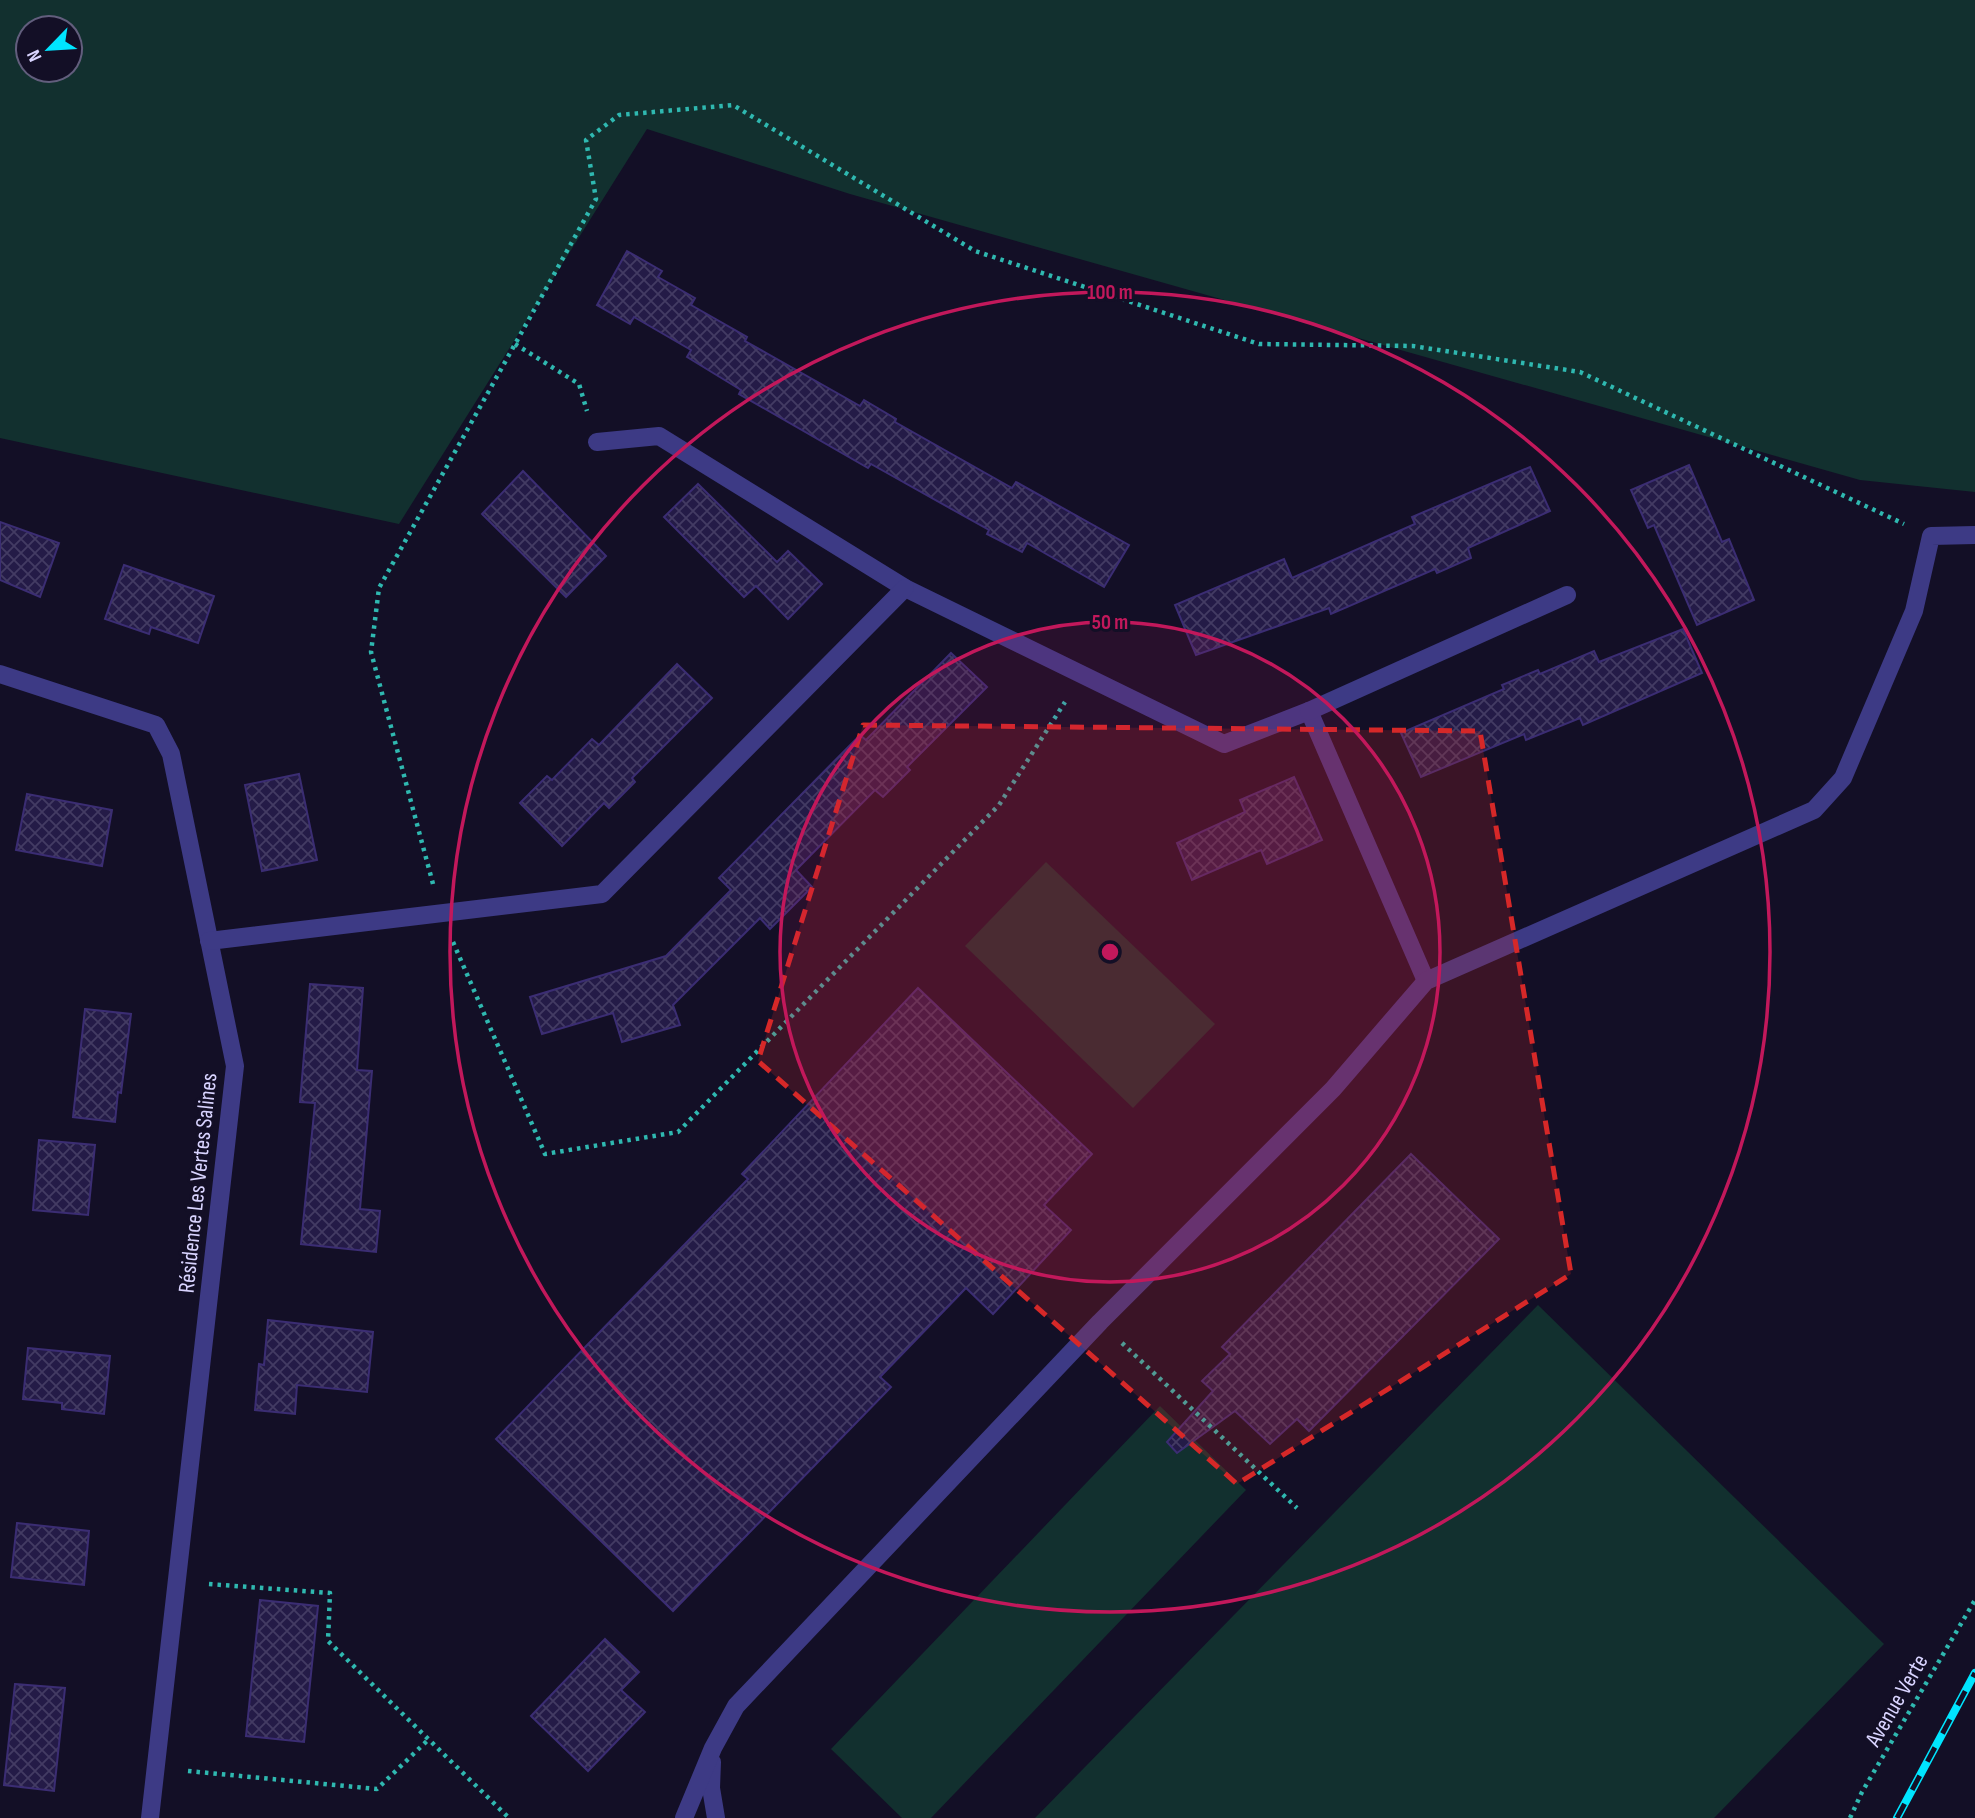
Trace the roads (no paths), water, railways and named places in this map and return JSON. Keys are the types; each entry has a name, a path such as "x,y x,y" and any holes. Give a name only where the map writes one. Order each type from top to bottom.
{"street":[{"path":"597,442 659,436 905,588 1224,744 1309,711 1567,595"},
{"path":"684,1818 713,1748 736,1706 1100,1322 1333,1089 1426,981 1814,810 1843,778 1913,611 1931,536 1975,535"},
{"path":"209,941 602,894 905,588"},
{"name":"Résidence Les Vertes Salines","path":"0,674 156,725 172,754 235,1066 150,1818"},
{"path":"1309,711 1426,981"},
{"path":"713,1748 711,1788 716,1818"}],"railway":[{"path":"1897,1818 1975,1673"}]}
